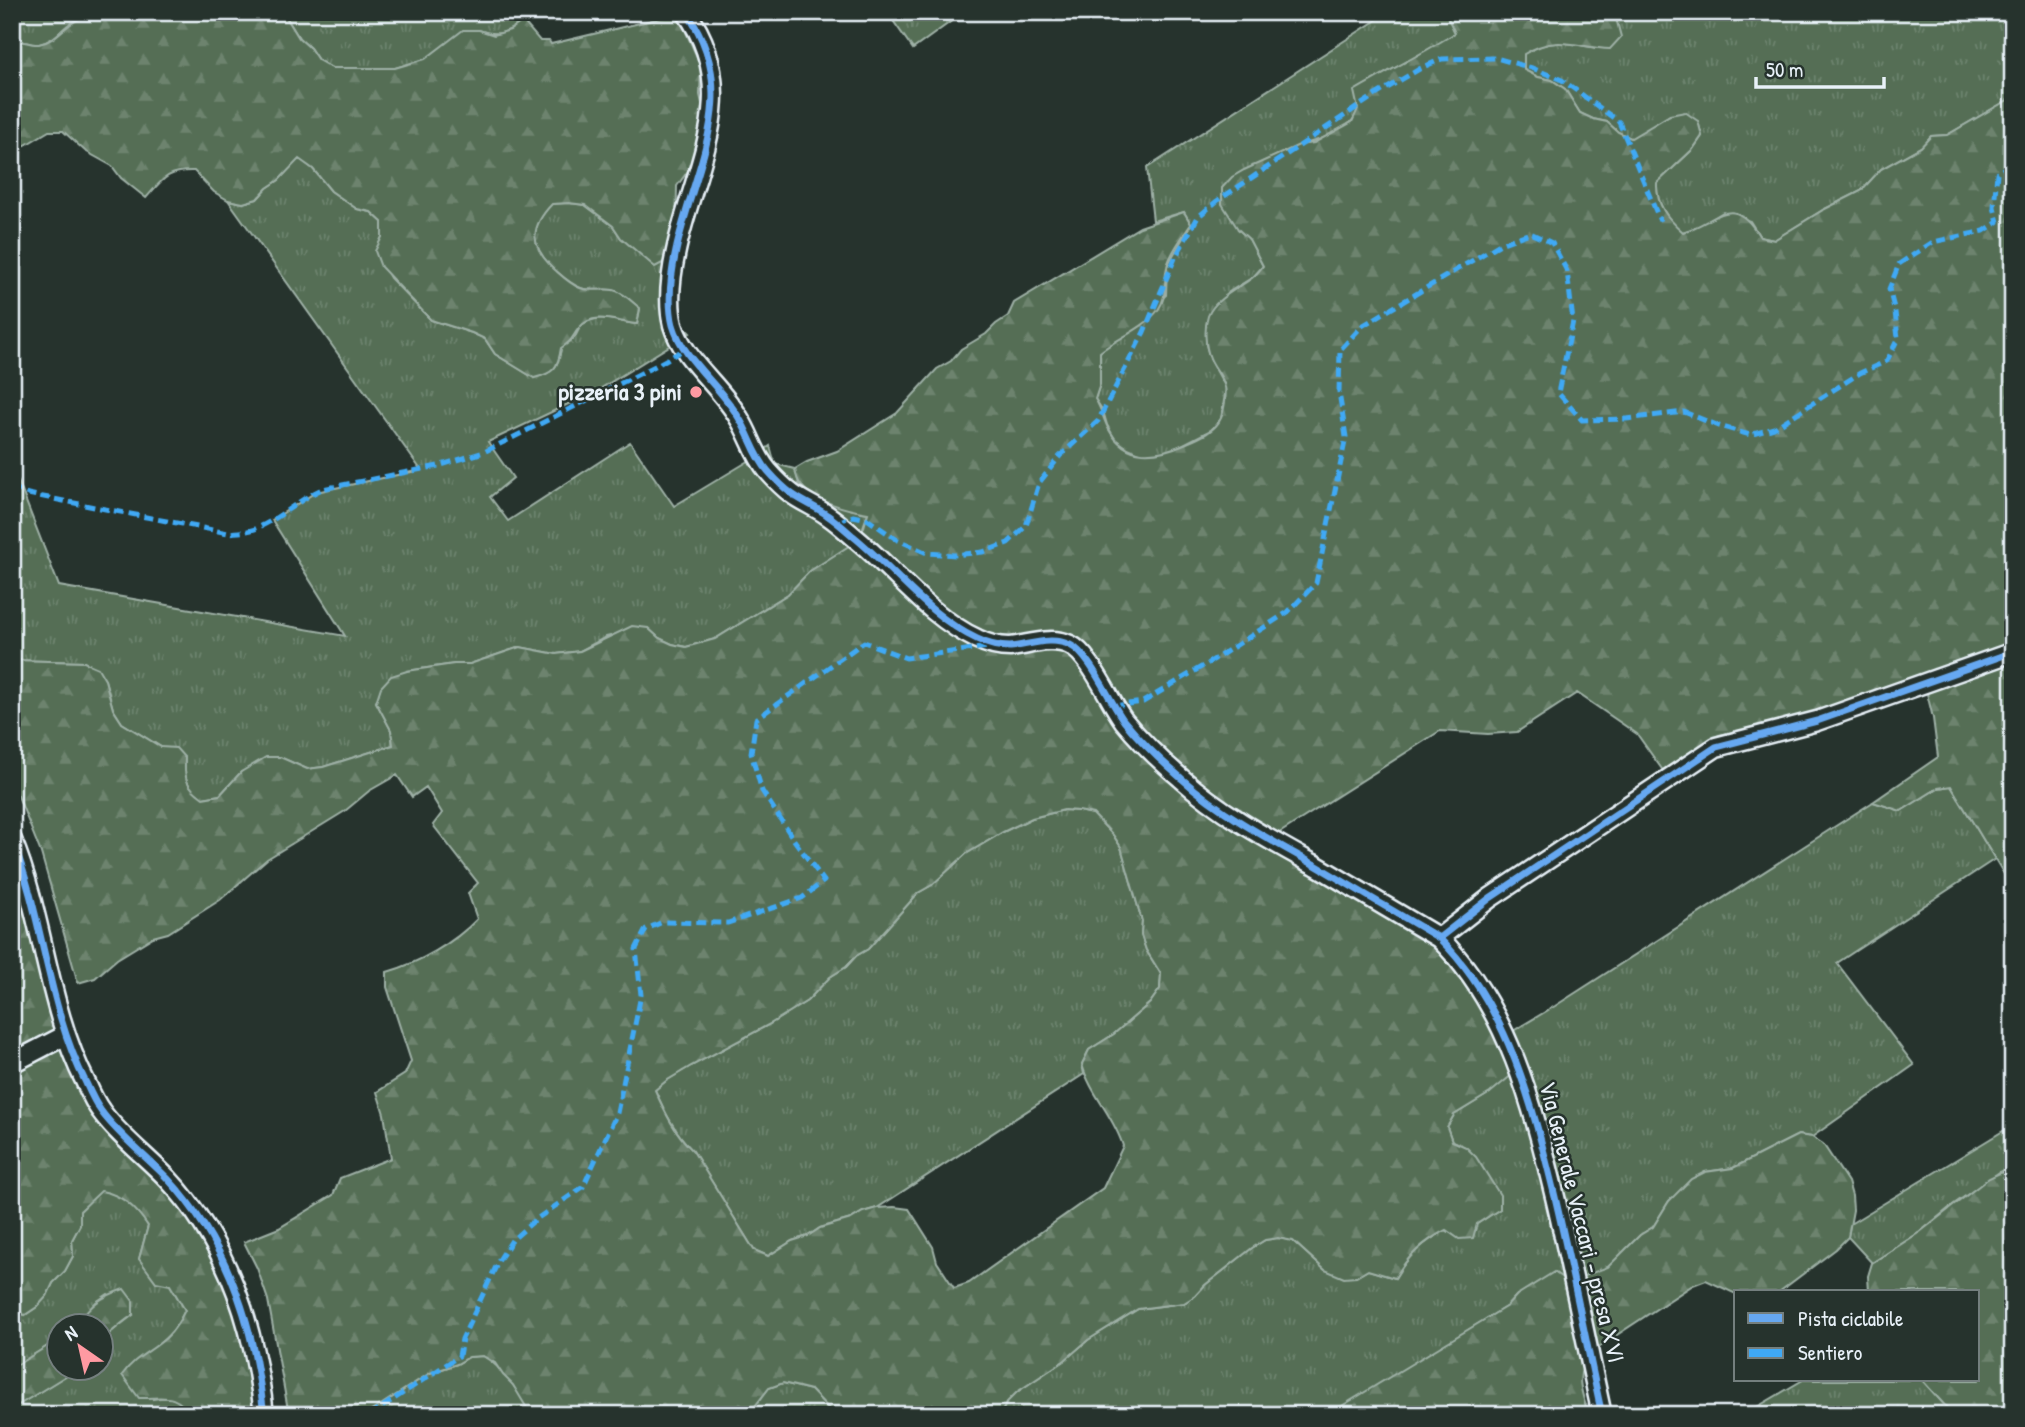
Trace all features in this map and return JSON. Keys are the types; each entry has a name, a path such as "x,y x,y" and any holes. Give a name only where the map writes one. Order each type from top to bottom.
{"street":[{"name":"Via Generale Vaccari - presa XVI","path":"686,12 694,23 707,57 712,77 712,112 705,155 681,226 671,273 673,325 685,349 741,419 753,448 766,469 790,493 825,513 856,538 928,608 976,639 995,646 1011,647 1031,642 1053,641 1070,645 1087,659 1126,724 1150,750 1204,798 1270,840 1439,938 1455,953 1485,999 1524,1081 1563,1232 1602,1415"},
{"path":"1439,938 1490,898 1716,747 1817,721 2013,652"},
{"path":"12,840 28,888 70,1049 101,1112 196,1211 229,1272 243,1309 264,1415"},
{"path":"12,1063 66,1035"}],"green space":[{"path":"12,12 125,12 121,19 81,18 50,40 36,44 12,40"},
{"path":"125,12 283,12 299,38 318,60 332,68 395,68 425,59 463,30 479,30 494,35 510,30 523,21 540,41 549,41 551,44 678,14 701,66 700,95 704,112 698,157 677,186 676,231 668,260 655,267 621,238 613,226 585,205 552,204 536,229 535,237 540,253 554,269 580,288 613,290 624,295 640,308 637,324 607,319 585,323 561,348 554,369 534,378 495,354 485,339 431,320 381,267 375,251 382,237 382,222 371,212 357,209 331,191 313,169 299,159 257,199 243,203 228,200 214,192 194,171 171,174 146,198 121,178 112,166 85,151 63,131 49,131 12,153 12,40 39,44 50,40 82,18 99,16 121,19"},
{"path":"283,12 516,12 523,21 502,33 479,30 425,59 395,68 332,68 318,60 299,38"},
{"path":"887,12 964,12 913,49"},
{"path":"1389,12 1445,12 1456,33 1355,91 1358,108 1356,115 1343,128 1325,138 1299,145 1238,229 1249,239 1263,266 1253,277 1229,292 1206,330 1210,359 1226,388 1221,419 1211,430 1172,450 1158,454 1142,454 1128,448 1115,439 1095,399 1100,384 1100,352 1166,295 1167,266 1191,224 1184,212 1153,221 1147,168"},
{"path":"1445,12 1611,12 1621,37 1610,49 1566,43 1546,44 1524,54 1524,70 1552,80 1565,89 1580,113 1607,122 1618,132 1631,138 1670,115 1685,112 1698,121 1702,136 1693,149 1657,183 1658,198 1664,210 1683,232 1724,213 1733,212 1750,223 1760,237 1774,240 1861,191 1881,169 1921,147 1931,136 1947,135 2013,97 2013,889 1951,786 1938,788 1901,811 1873,802 1938,757 1933,718 1923,677 1794,721 1719,735 1664,772 1637,734 1577,693 1517,732 1488,734 1440,731 1281,832 1269,846 1441,946 1475,989 1513,1074 1490,1093 1454,1115 1447,1127 1452,1141 1466,1147 1476,1157 1500,1195 1500,1209 1477,1224 1473,1238 1459,1239 1446,1230 1417,1250 1395,1278 1368,1270 1356,1277 1344,1278 1325,1270 1293,1241 1278,1238 1265,1240 1184,1303 1138,1309 1088,1340 1065,1360 1017,1392 1000,1415 835,1415 811,1390 783,1383 769,1388 748,1415 531,1415 513,1385 495,1363 483,1356 469,1357 430,1373 365,1415 289,1415 268,1300 244,1242 279,1228 333,1195 340,1178 391,1158 384,1114 377,1092 405,1074 411,1061 387,987 387,972 435,951 477,919 468,893 478,883 433,825 442,813 426,787 412,797 397,775 267,859 220,900 168,933 153,937 117,959 95,978 78,983 41,853 12,781 12,660 84,662 98,668 105,680 113,709 122,723 161,747 176,748 185,758 187,781 203,798 220,795 241,772 266,757 280,757 307,769 323,767 393,745 391,730 376,702 381,687 391,676 407,671 470,664 520,647 556,654 580,651 632,626 648,628 659,638 686,647 715,639 788,594 810,571 858,540 868,513 841,507 814,496 800,483 795,469 837,451 897,413 937,369 1008,316 1014,303 1140,227 1184,212 1191,224 1168,262 1161,305 1146,322 1100,352 1100,384 1095,399 1115,439 1133,451 1154,453 1192,441 1207,434 1219,423 1225,402 1224,383 1207,348 1208,316 1221,299 1252,278 1263,266 1249,239 1238,229 1222,204 1222,188 1232,177 1244,170 1299,145 1314,143 1352,122 1358,109 1354,91 1455,33","holes":["1064,810 1093,814 1121,847 1142,921 1141,935 1146,950 1161,974 1160,989 1150,1003 1114,1034 1089,1050 1082,1064 1123,1146 1103,1188 969,1283 954,1288 909,1209 877,1208 863,1212 851,1219 820,1228 768,1256 754,1250 693,1151 671,1122 655,1090 691,1066 807,1001 830,977 868,949 918,893 932,885 966,854 1032,818"]},
{"path":"1611,12 2013,12 2013,97 1947,135 1931,136 1921,147 1881,169 1861,191 1774,240 1760,237 1750,221 1723,212 1698,227 1682,232 1664,210 1658,198 1657,183 1693,149 1702,136 1698,121 1670,115 1632,139 1607,122 1580,113 1565,89 1552,80 1524,70 1524,54 1542,45 1567,43 1595,48 1617,22"},
{"path":"299,158 313,169 331,191 357,209 371,212 382,222 382,237 376,251 390,278 431,320 485,339 495,354 534,378 554,369 561,348 573,339 583,324 604,318 637,324 640,309 617,291 589,290 577,286 546,261 540,253 535,237 539,221 551,204 585,205 613,226 621,238 668,260 675,318 690,333 598,390 488,442 513,478 490,497 508,521 630,442 674,506 770,446 775,464 795,469 799,484 840,505 868,513 858,541 810,571 788,594 715,639 686,647 659,638 648,628 606,637 580,651 556,654 520,647 470,664 407,671 376,702 391,730 393,745 323,767 307,769 280,757 241,772 220,795 202,798 192,790 187,781 185,758 122,723 113,709 105,680 84,662 12,660 12,480 18,481 59,586 345,636 272,520 316,492 421,470 228,200 243,203 257,199"},
{"path":"1951,786 1995,859 1837,963 1914,1065 1812,1137 1798,1135 1733,1168 1705,1172 1669,1201 1653,1227 1640,1235 1608,1267 1594,1274 1517,1295 1507,1306 1327,1415 1000,1415 1017,1392 1065,1360 1088,1340 1138,1309 1184,1303 1265,1240 1278,1238 1293,1241 1325,1270 1356,1277 1368,1270 1395,1278 1411,1256 1438,1234 1446,1230 1459,1238 1500,1209 1465,1147 1452,1141 1447,1127 1454,1115 1490,1093 1498,1040 1873,802 1901,811 1938,788"},
{"path":"1064,810 1093,814 1121,847 1142,921 1141,935 1146,950 1161,974 1160,989 1150,1003 1114,1034 1089,1050 1082,1064 1084,1074 877,1208 820,1228 768,1256 754,1250 693,1151 671,1122 655,1090 691,1066 807,1001 830,977 868,949 918,893 932,885 966,854 1032,818"},
{"path":"12,850 70,1063 216,1243 263,1415 190,1415 174,1399 139,1398 122,1375 132,1363 169,1335 185,1310 170,1285 156,1282 139,1259 148,1226 134,1208 116,1196 101,1191 80,1211 80,1225 72,1240 73,1256 65,1271 53,1283 47,1296 37,1307 25,1315 12,1309"},
{"path":"2013,1125 2013,1167 2001,1171 1920,1232 1872,1263 1848,1237 1850,1224"},
{"path":"1798,1135 1812,1137 1823,1144 1848,1182 1853,1210 1848,1237 1782,1290 1734,1290 1734,1293 1706,1280 1693,1285 1591,1352 1582,1368 1580,1382 1589,1415 1327,1415 1507,1306 1517,1295 1554,1272 1568,1282 1608,1267 1640,1235 1653,1227 1669,1201 1691,1179 1705,1172 1733,1168"},
{"path":"2013,1167 2013,1410 2006,1415 1957,1415 1924,1382 1980,1382 1980,1290 1869,1290 1868,1276 1872,1263 1920,1232 1989,1178"},
{"path":"101,1190 123,1199 148,1226 139,1259 170,1285 185,1310 173,1330 155,1347 153,1399 175,1399 190,1415 12,1415 12,1409 55,1382 116,1382 116,1328 133,1315 108,1294 87,1312 46,1312 46,1347 12,1368 12,1309 25,1315 37,1307 47,1296 53,1283 65,1271 73,1256 72,1240 80,1225 80,1211"},
{"path":"124,1289 133,1301 133,1315 116,1328 116,1312 86,1312 108,1295"},
{"path":"46,1347 46,1382 55,1382 12,1409 12,1368"},
{"path":"483,1356 510,1382 531,1415 365,1415 430,1373 469,1357"},
{"path":"1800,1382 1924,1382 1957,1415 1745,1414"},
{"path":"783,1383 811,1390 835,1415 748,1415 769,1388"}],"marked path":[{"path":"837,522 853,516 867,519 896,539 927,553 955,555 983,552 1008,543 1026,526 1039,483 1060,456 1098,421 1144,332 1175,258 1198,217 1217,201 1374,96 1421,68 1442,59 1496,58 1532,68 1562,80 1619,122 1660,221"},
{"path":"1113,706 1143,702 1218,657 1288,612 1316,583 1346,437 1339,392 1340,350 1362,326 1500,244 1530,233 1552,243 1567,271 1573,321 1558,393 1582,420 1626,419 1684,412 1750,435 1774,428 1860,373 1887,361 1898,338 1889,289 1899,264 1933,242 1984,231 1998,222 1994,207 1997,173 2013,163"},
{"path":"12,487 28,494 228,533 249,531 322,489 438,466 484,452 685,349"},
{"path":"370,1415 459,1356 462,1339 499,1260 512,1240 535,1220 583,1187 617,1113 641,995 636,949 646,929 663,922 728,923 802,898 824,881 762,791 751,753 756,719 864,642 906,658 988,647"}],"cycle path":[{"path":"686,12 703,42 711,72 713,101 709,131 671,278 671,316 685,350 731,406 763,465 774,477 792,494 840,525 943,618 977,639 997,646 1010,647 1048,641 1070,645 1085,658 1124,721 1159,758 1196,791 1246,826 1439,938 1463,965 1500,1026 1527,1093 1555,1197 1602,1415"},
{"path":"1439,938 1490,898 1716,747 1817,721 2013,652"},
{"path":"12,840 32,900 62,1024 73,1054 101,1111 189,1204 222,1259 235,1289 254,1351 264,1415"}],"place":[{"name":"pizzeria 3 pini","path":"696,392"}]}
